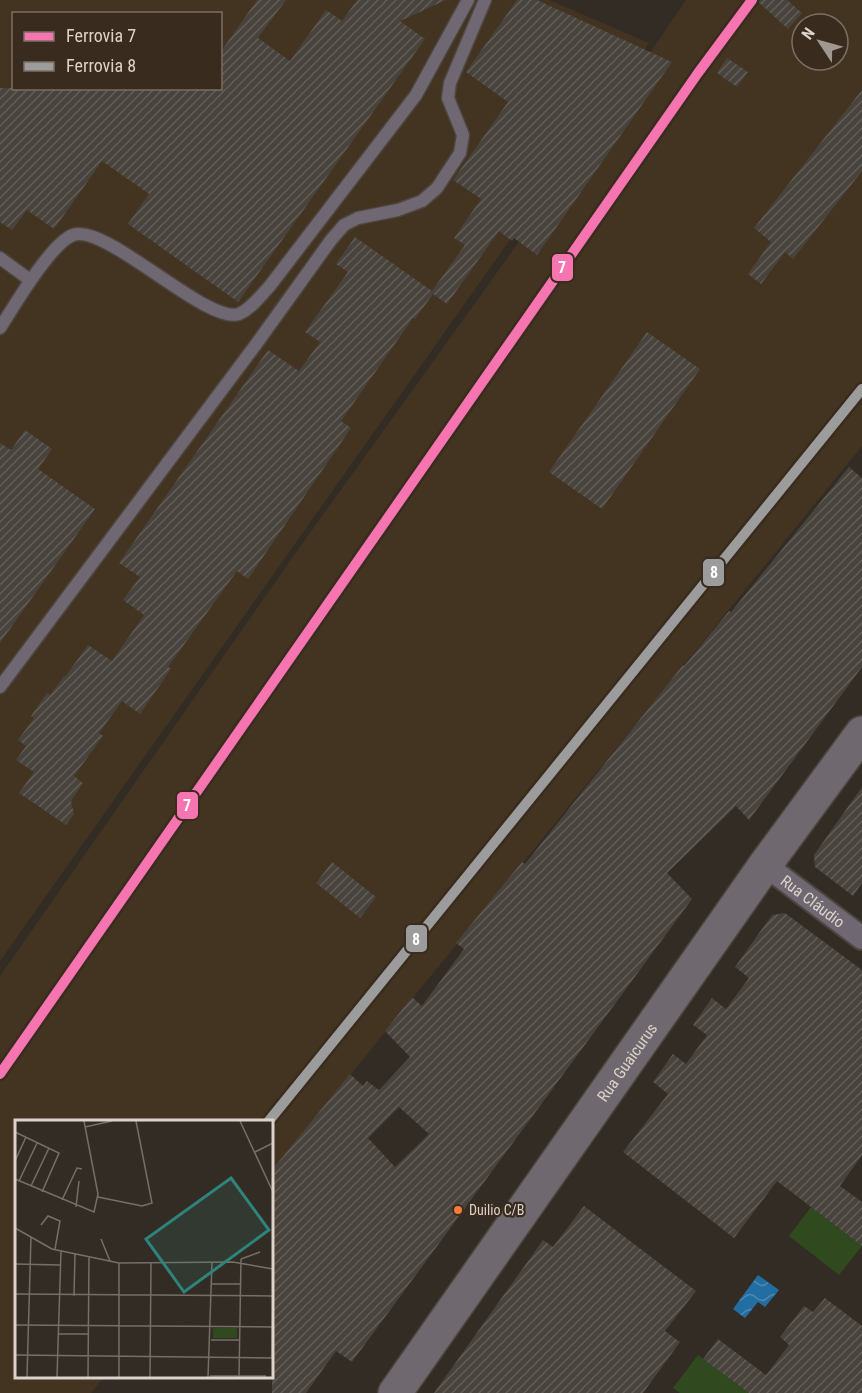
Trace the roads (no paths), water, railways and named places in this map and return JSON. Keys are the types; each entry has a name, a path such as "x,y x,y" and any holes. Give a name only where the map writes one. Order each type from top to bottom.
{"main road":[{"name":"Rua Guaicurus","path":"395,1393 765,865 862,733"}],"street":[{"name":"Rua Cláudio","path":"765,865 862,938"}],"lane":[{"path":"0,328 30,280 61,244 73,235 88,234 102,239 219,312 236,315 249,308 269,287 416,95 468,0"},
{"path":"0,687 344,225 358,218 422,201 437,188 460,153 463,135 448,98 450,83 485,0"},
{"path":"0,258 30,280"}],"water":[{"path":"758,1275 779,1290 765,1307 758,1302 745,1318 733,1309"}],"rail line":[{"name":"7","path":"0,1074 698,73 752,0"},
{"name":"8","path":"270,1120 862,389"}],"place":[{"name":"Duilio C/B","path":"458,1210"}]}
